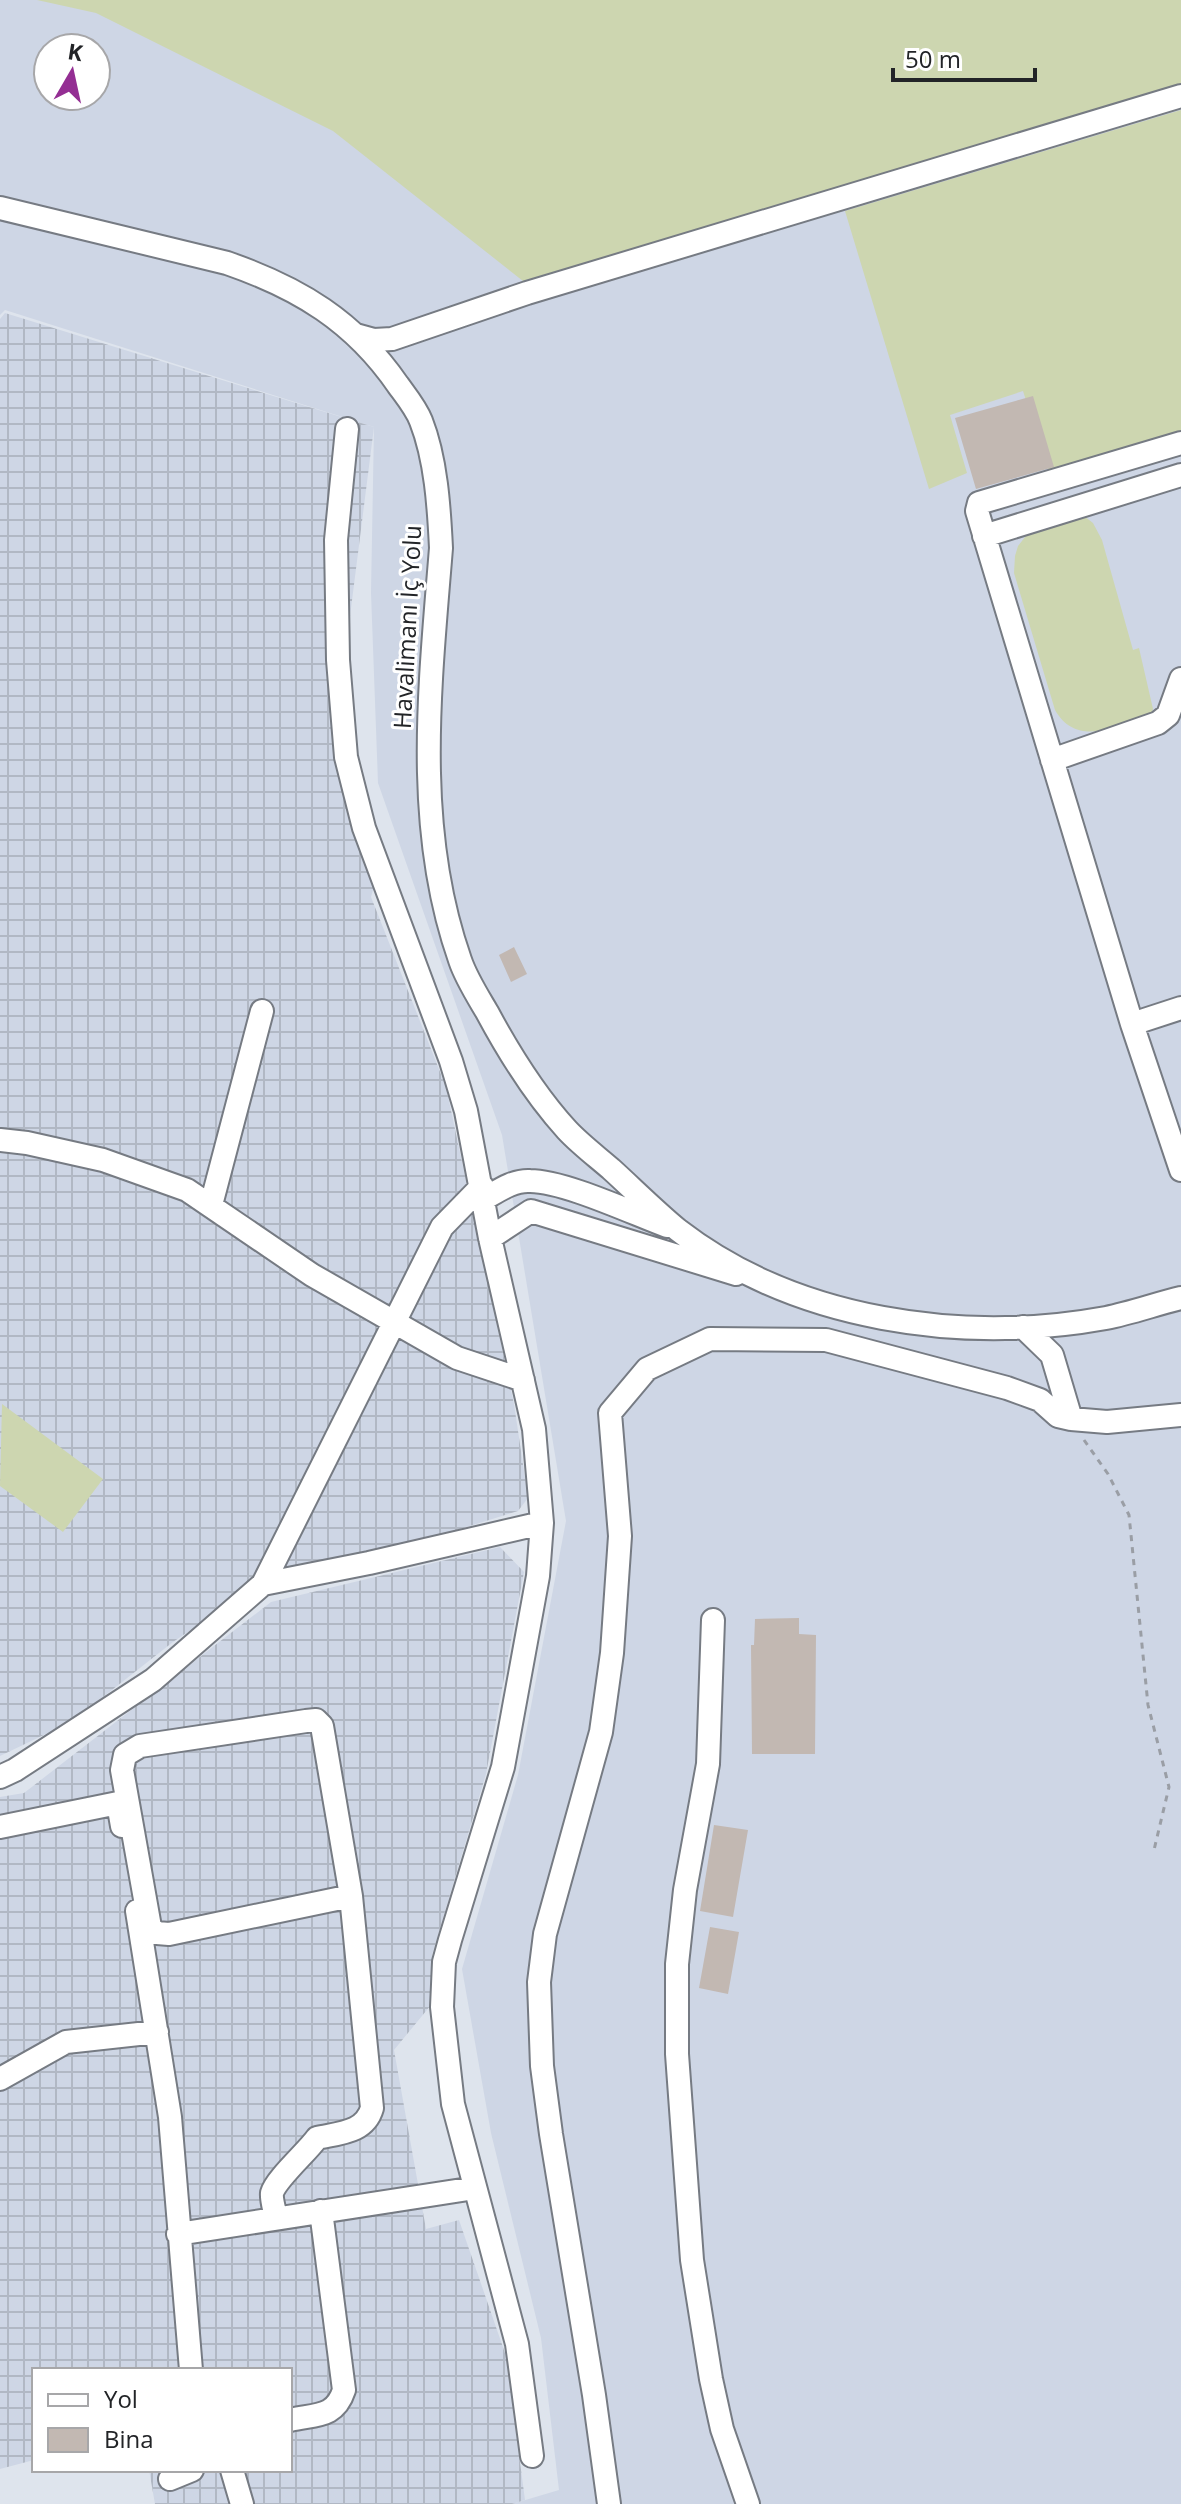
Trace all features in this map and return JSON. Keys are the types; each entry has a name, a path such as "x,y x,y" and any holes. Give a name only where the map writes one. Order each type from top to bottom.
{"street":[{"path":"356,335 374,340 392,339 527,293 1181,96"},
{"name":"Havalimanı İç Yolu","path":"0,208 227,263 263,275 310,299 356,335 405,394 420,420 428,447 440,515 441,548 428,735 432,839 439,883 461,962 495,1028 539,1096 568,1131 679,1230"},
{"path":"347,429 336,540 338,660 346,757 364,828 451,1061 466,1111 490,1238 534,1429 542,1523 538,1576 503,1767 444,1962 442,2007 453,2104 517,2344 532,2456"},
{"path":"1181,443 979,503 977,511 1132,1024 1181,1170"},
{"path":"984,536 1181,475"},
{"path":"1052,760 1158,723 1168,715 1181,679"},
{"path":"1132,1024 1181,1008"},
{"path":"211,1205 262,1011"},
{"path":"0,1140 103,1160 187,1190 312,1275 457,1358 523,1380"},
{"path":"8,1774 153,1680 263,1584 442,1227 483,1193 529,1180 566,1188 679,1230 774,1285"},
{"path":"490,1238 531,1211 774,1285 828,1305 888,1319 949,1327 1023,1327 1108,1317 1181,1298"},
{"path":"1023,1327 1052,1355 1071,1419"},
{"path":"609,2504 592,2379 551,2134 542,2066 539,1982 545,1934 601,1732 612,1653 620,1536 610,1413 647,1369 710,1339 826,1340 1007,1388 1040,1400 1058,1416 1071,1419 1107,1422 1181,1415"},
{"path":"263,1584 542,1523"},
{"path":"713,1620 708,1764 685,1890 677,1964 677,2054 692,2260 722,2429 748,2504"},
{"path":"276,2218 272,2193 284,2173 304,2156 317,2138 359,2129 369,2118 372,2108 351,1896 322,1726 316,1720 140,1746 125,1755 122,1770 150,1927 157,1933 169,1934 351,1896"},
{"path":"0,1827 118,1803 170,2117 191,2368"},
{"path":"0,2079 66,2042 157,2032"},
{"path":"178,2234 475,2188"},
{"path":"292,2420 331,2412 339,2404 344,2390 321,2211"},
{"path":"170,2479 187,2472"},
{"path":"233,2472 242,2504"}],"path":[{"path":"1071,1419 1108,1474 1129,1515 1148,1705 1169,1787 1154,1850"}],"shaded area":[{"path":"0,0 1181,0 1181,2504 512,2504 559,2490 541,2338 491,2133 462,1969 518,1775 566,1521 502,1135 378,783 371,593 374,427 5,310 0,315"},
{"path":"5,313 374,427 349,624 351,717 361,801 382,857 371,897 446,1087 514,1404 528,1498 518,1511 238,1598 173,1642 103,1697 50,1732 0,1756 0,319"},
{"path":"500,1547 524,1572 486,1774 432,1955 431,2005 394,2050 426,2229 459,2220 506,2356 525,2500 512,2504 155,2504 149,2472 292,2472 292,2368 32,2368 32,2461 0,2469 0,1797 24,1793 271,1602"}],"green space":[{"path":"37,0 1181,0 1181,87 523,281 333,131 96,13"},
{"path":"1181,110 1181,437 1051,478 1023,391 950,415 967,473 929,489 845,211"},
{"path":"1084,516 1093,523 1102,540 1133,650 1139,648 1153,709 1146,718 1096,731 1074,728 1055,710 1014,573 1018,546 1029,532"},
{"path":"2,1404 103,1479 63,1532 0,1486"}],"building":[{"path":"1033,396 1054,467 976,489 955,418"},
{"path":"514,947 527,974 511,982 499,955"},
{"path":"799,1618 799,1634 816,1635 815,1754 752,1754 751,1645 754,1645 755,1619"},
{"path":"714,1825 748,1830 733,1917 700,1911"},
{"path":"710,1927 739,1932 728,1994 699,1988"}]}
